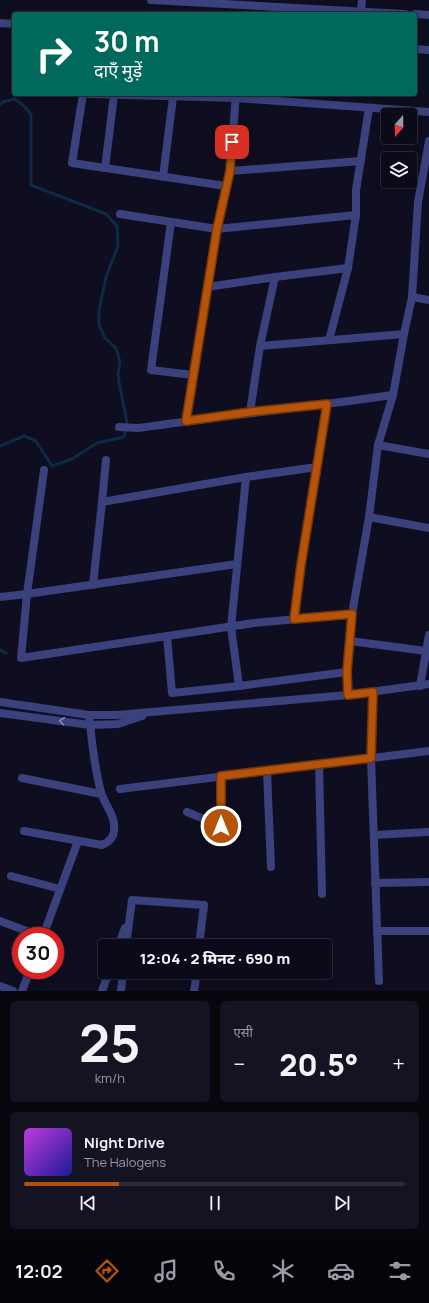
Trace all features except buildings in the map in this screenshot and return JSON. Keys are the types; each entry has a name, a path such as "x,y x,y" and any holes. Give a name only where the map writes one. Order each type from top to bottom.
{"street":[{"path":"151,0 361,12 362,0"},
{"path":"417,14 429,15"},
{"path":"0,23 12,24"},
{"path":"417,49 429,50"},
{"path":"83,96 72,163 226,186"},
{"path":"105,168 114,96"},
{"path":"143,96 236,96 429,112"},
{"path":"186,421 217,229 230,171 236,96"},
{"path":"163,177 172,97"},
{"path":"329,340 348,268 356,215 356,190 369,108"},
{"path":"348,695 347,672 352,614 369,517 378,445 394,395 412,297 418,202 429,141"},
{"path":"230,171 361,161"},
{"path":"120,214 217,229 356,215"},
{"path":"171,222 151,370 193,375"},
{"path":"207,287 348,268"},
{"path":"250,412 260,346 275,277"},
{"path":"412,297 429,300"},
{"path":"260,346 404,334"},
{"path":"119,427 138,428 250,412 394,395"},
{"path":"294,619 301,565 327,404"},
{"path":"378,445 429,454"},
{"path":"93,584 106,460"},
{"path":"102,502 317,467"},
{"path":"44,470 27,594 21,658 231,626 352,614"},
{"path":"239,686 231,626 246,478"},
{"path":"369,517 429,528"},
{"path":"0,597 237,564"},
{"path":"420,686 429,635"},
{"path":"167,636 172,693 347,672"},
{"path":"350,641 426,651"},
{"path":"0,702 89,715 117,715 348,695 429,684"},
{"path":"373,692 371,758 379,981"},
{"path":"1,713 90,725 100,725 118,724 154,712"},
{"path":"24,831 102,845 110,841 113,835 114,824 102,794 95,765 89,715"},
{"path":"120,789 429,751"},
{"path":"319,764 322,894"},
{"path":"267,771 271,867"},
{"path":"221,776 221,842"},
{"path":"22,778 102,794"},
{"path":"187,812 221,826"},
{"path":"374,835 429,832"},
{"path":"45,927 78,841"},
{"path":"11,876 60,889"},
{"path":"375,883 429,882"},
{"path":"127,939 132,900 204,905 200,939"},
{"path":"121,939 130,915"},
{"path":"0,921 16,927"},
{"path":"377,931 429,931"},
{"path":"22,991 27,979"},
{"path":"102,991 106,979"},
{"path":"121,991 122,979"},
{"path":"194,991 195,979"},
{"path":"0,986 13,991"}],"waterway":[{"path":"0,105 3,102 15,99 25,107 31,115 31,185 106,214 117,226 118,246 106,277 99,310 99,325 105,338 116,348 120,362 118,374 119,382 127,422 124,437 97,443 72,459 52,466 36,441 24,436 0,446"},
{"path":"0,650 6,653"}],"route":[{"path":"221,826 221,776 371,758 373,692 348,695 347,672 352,614 294,619 301,565 327,404 250,412 186,421 221,206 230,171 232,142"}]}
